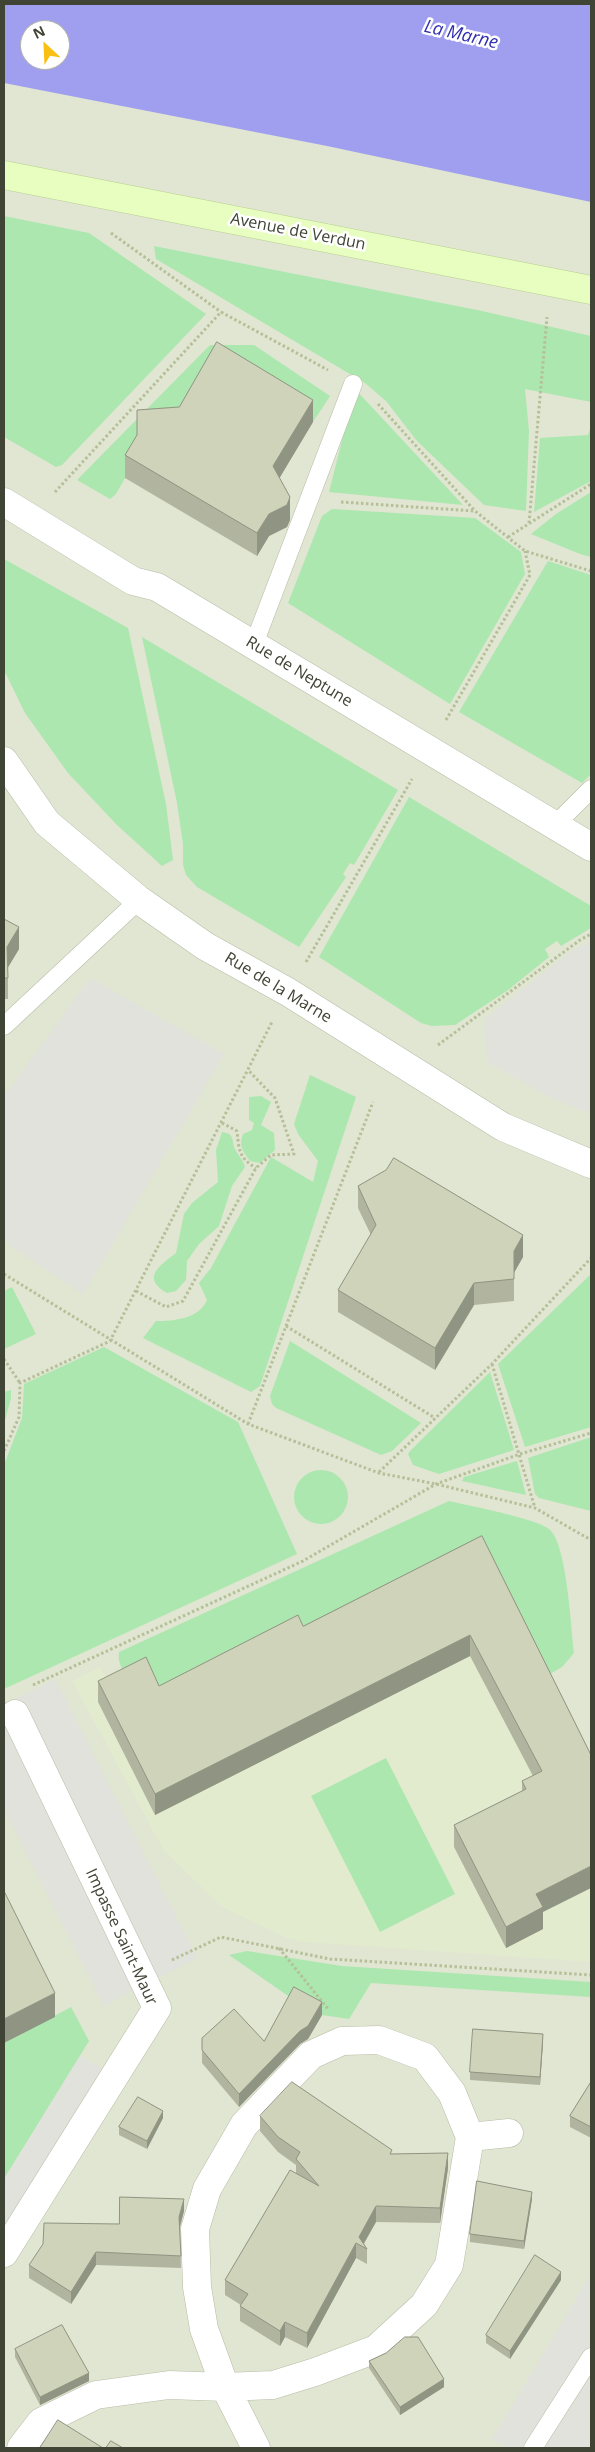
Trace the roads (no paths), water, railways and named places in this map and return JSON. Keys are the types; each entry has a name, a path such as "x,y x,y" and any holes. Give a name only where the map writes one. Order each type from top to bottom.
{"street":[{"name":"Avenue de Verdun","path":"4,175 591,290"},
{"name":"Rue de Neptune","path":"4,502 133,581 157,588 254,644 429,751 556,824 591,847"},
{"name":"Rue de la Marne","path":"4,760 47,823 139,900 206,946 288,992 504,1127 591,1164"},
{"name":"Impasse Saint-Maur","path":"4,2253 157,2008 15,1714"},
{"path":"21,2448 41,2422 96,2395 169,2385 226,2387 273,2385 315,2372 376,2349 424,2305 449,2265 470,2137 452,2093 425,2057 379,2040 342,2041 311,2055 244,2125 207,2190 195,2229 197,2287 204,2329 226,2387 256,2448"},
{"path":"470,2137 509,2133"}],"lane":[{"path":"254,644 353,384"},
{"path":"556,824 591,789"},
{"path":"4,1026 139,900"},
{"path":"533,2448 591,2357"}],"water":[{"name":"La Marne","path":"4,4 591,4 591,202 327,146 4,83"}]}
